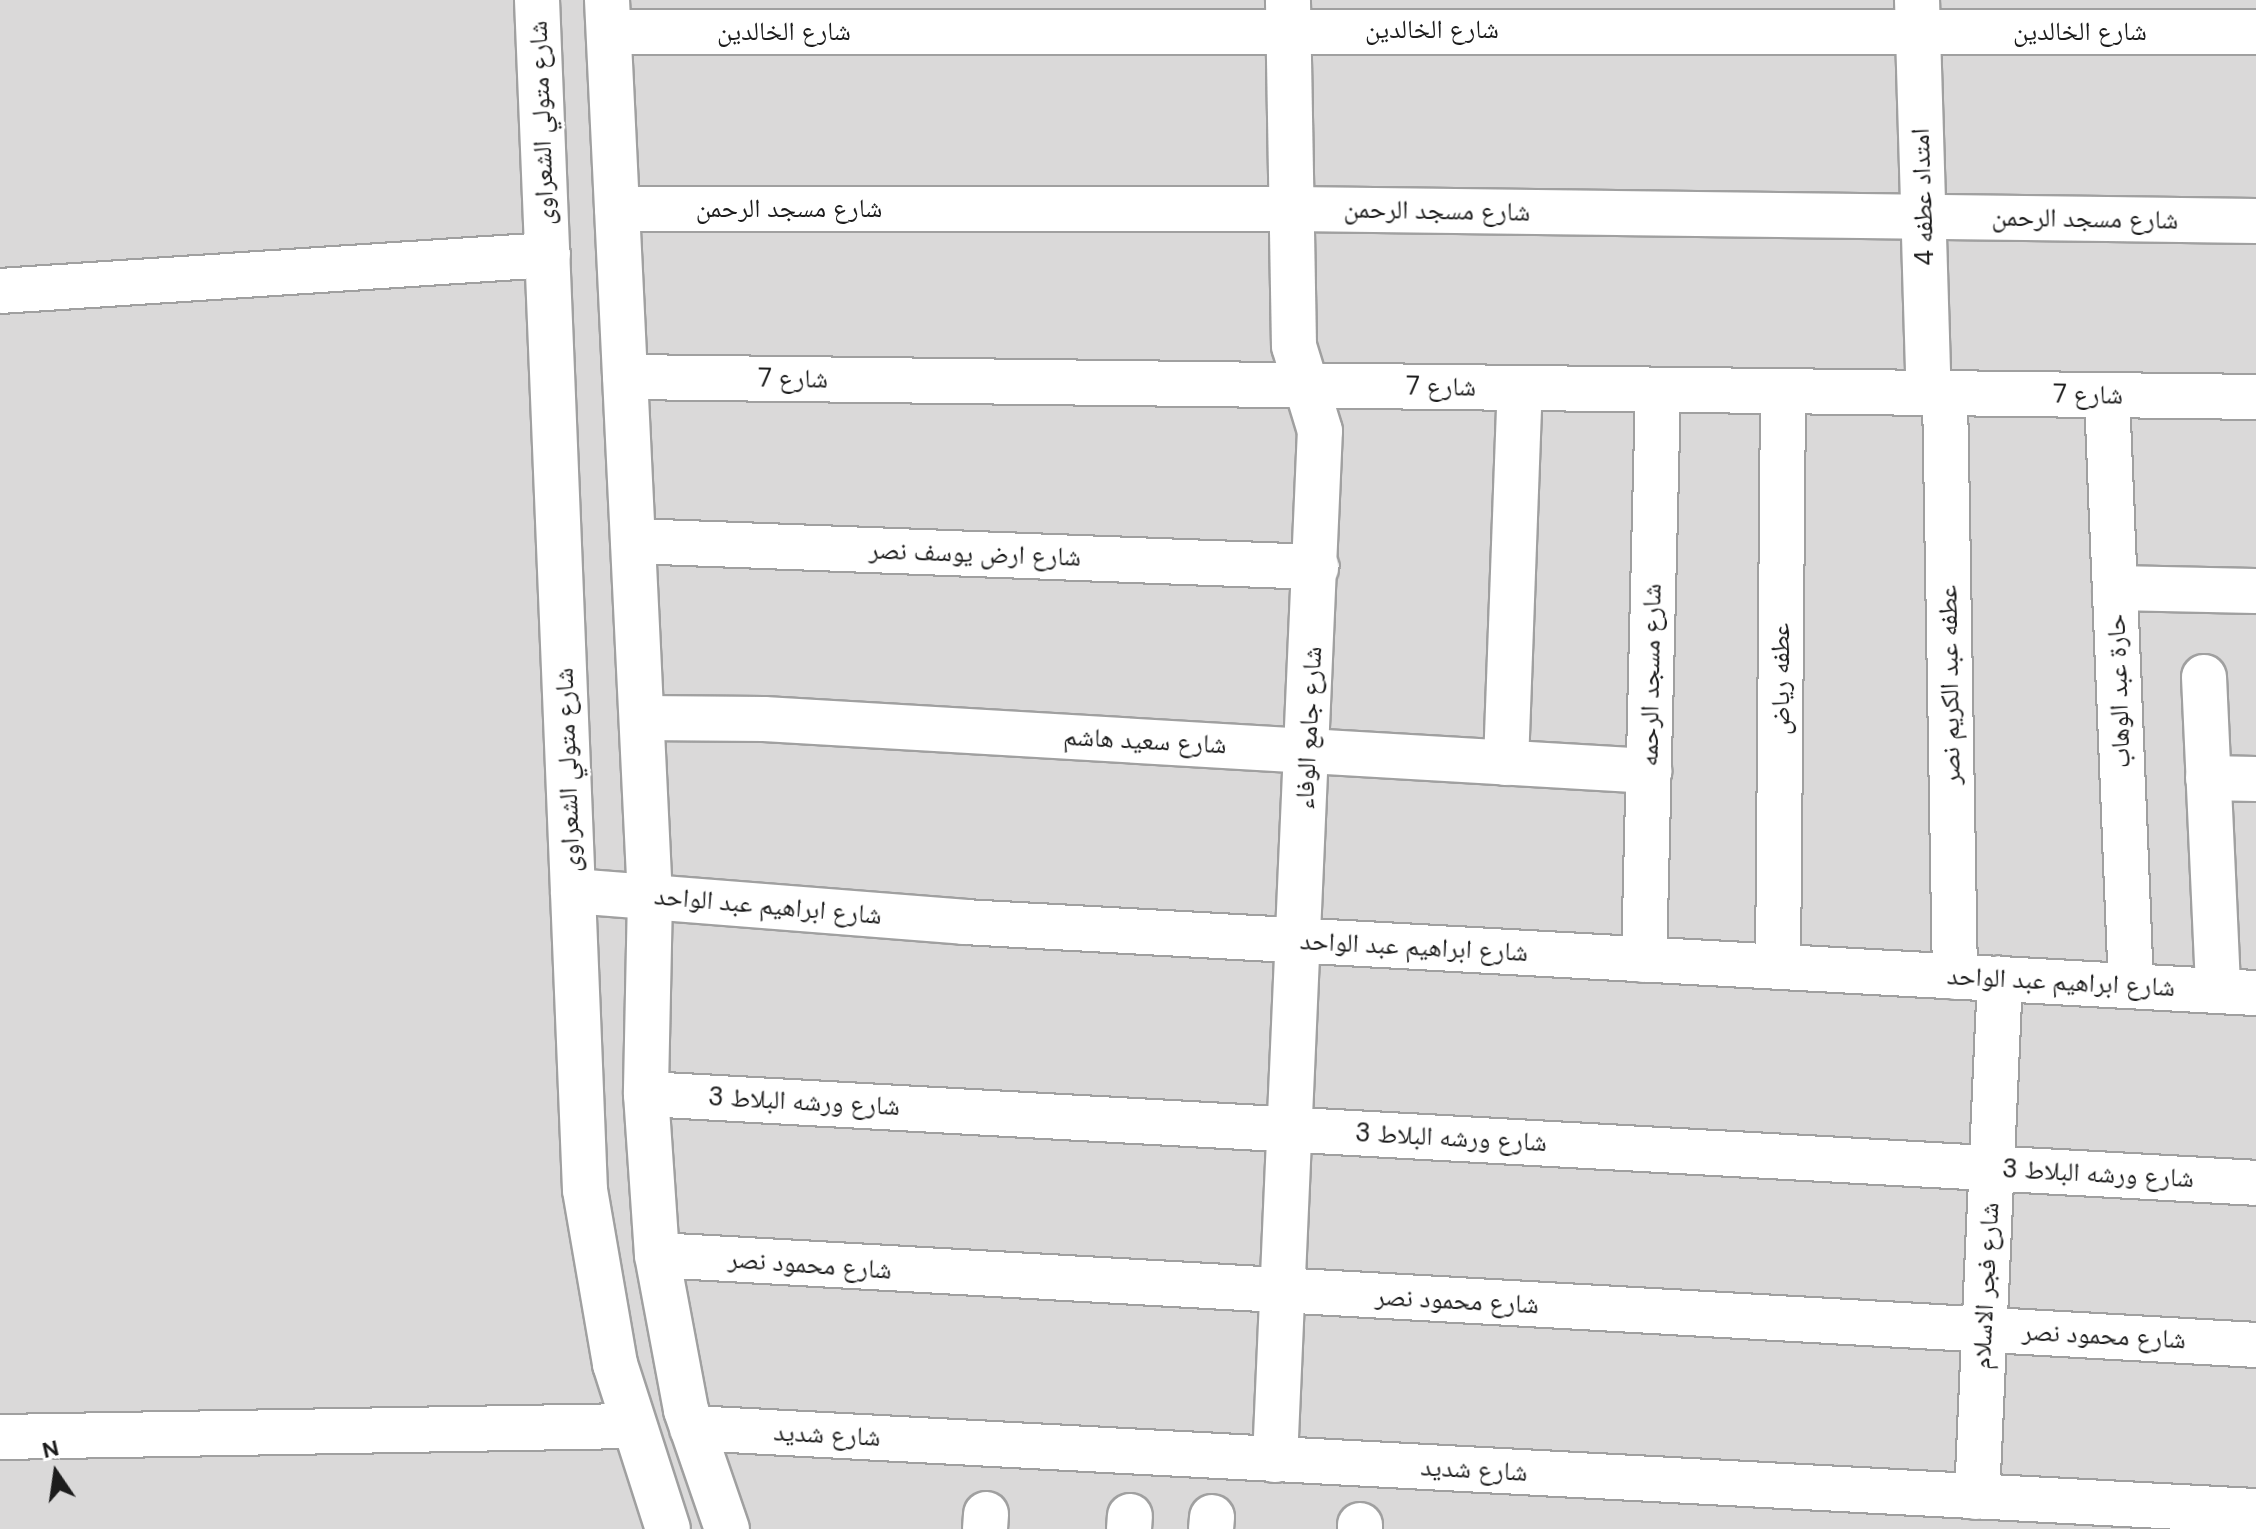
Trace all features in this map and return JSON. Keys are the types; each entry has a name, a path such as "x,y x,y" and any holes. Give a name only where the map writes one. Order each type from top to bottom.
{"street":[{"name":"شارع متولي الشعراوى","path":"537,0 585,1190 597,1277 633,1426 668,1529"},
{"name":"شارع جامع الوفاء","path":"1275,1460 1317,567 1320,431 1303,385 1294,346 1289,15"},
{"path":"608,16 650,897 646,1094 657,1255 692,1428 727,1529"},
{"name":"شارع الخالدين","path":"608,16 1918,16 2256,32"},
{"name":"امتداد عطفه 4","path":"1918,16 1924,218 1937,393"},
{"name":"شارع مسجد الرحمن","path":"617,209 1293,209 2256,221"},
{"path":"0,291 548,255"},
{"name":"شارع 7","path":"625,377 2256,397"},
{"path":"1506,763 1520,388"},
{"name":"شارع مسجد الرحمه","path":"1644,960 1658,390"},
{"name":"عطفه رياض","path":"1778,967 1783,392"},
{"name":"عطفه عبد الكريم نصر","path":"1937,393 1955,977"},
{"name":"حارة عبد الوهاب","path":"2107,396 2131,986"},
{"name":"شارع ارض يوسف نصر","path":"633,541 1317,567"},
{"path":"2115,588 2256,591"},
{"path":"2204,677 2208,778 2237,992"},
{"name":"شارع سعيد هاشم","path":"642,718 764,719 1649,771"},
{"path":"2208,778 2256,779"},
{"name":"شارع ابراهيم عبد الواحد","path":"573,891 964,922 2237,992"},
{"name":"شارع فجر الاسلام","path":"1977,1497 2000,979"},
{"name":"شارع ورشه البلاط 3","path":"646,1094 2256,1183"},
{"name":"شارع محمود نصر","path":"657,1255 2256,1345"},
{"path":"0,1437 633,1426"},
{"name":"شارع شديد","path":"692,1428 2256,1511"}],"shaded area":[{"path":"0,0 2256,0 2256,1529 0,1529"}]}
